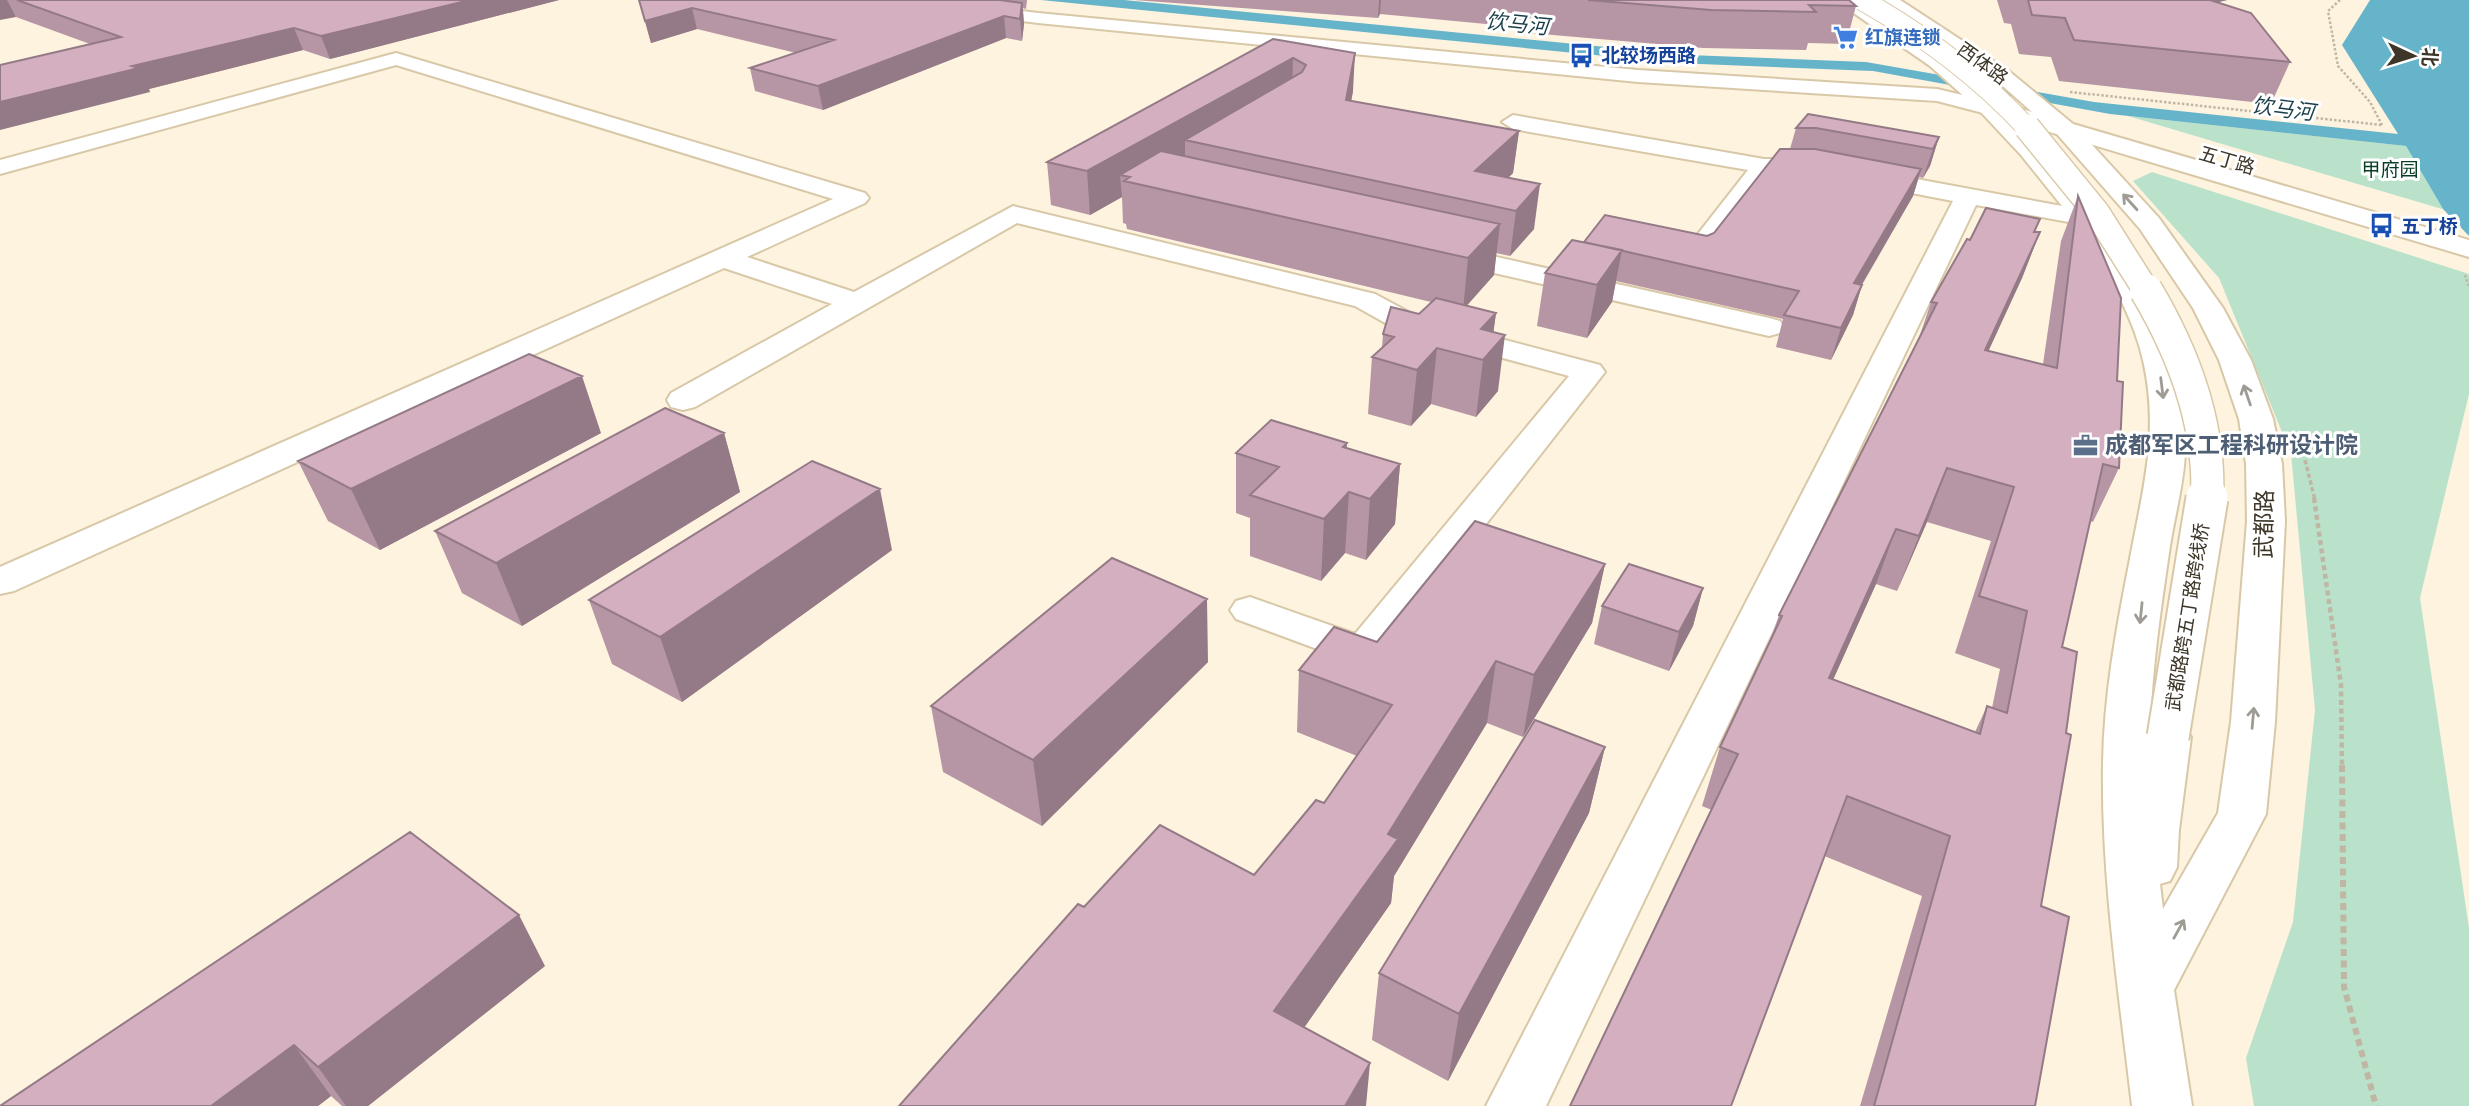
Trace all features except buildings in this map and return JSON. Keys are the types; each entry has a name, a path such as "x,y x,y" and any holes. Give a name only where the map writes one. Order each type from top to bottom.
{"street":[{"path":"895,0 965,4"},
{"path":"922,0 965,4 1051,20 1638,76 1909,92 2015,104 2036,159 2101,244 2146,323 2158,355 2168,451 2143,592 2127,728 2126,781 2146,989 2162,1106"},
{"name":"西体路","path":"1844,0 2015,104"},
{"name":"武都路跨五丁路跨线桥","path":"1862,0 1975,78 2031,130 2090,206 2137,274 2177,346 2205,438 2206,487 2202,548 2154,830 2146,989"},
{"name":"西体路","path":"1888,0 1957,44 2015,104"},
{"path":"0,167 396,59 856,198 0,582"},
{"name":"五丁路","path":"2015,104 2412,223"},
{"name":"五丁路","path":"2015,104 2412,223"},
{"name":"武都路","path":"2015,104 2150,224 2208,308 2235,360 2256,419 2264,464 2263,588 2253,722 2242,814 2146,989"},
{"path":"1513,122 1765,166 1808,166 2081,218"},
{"path":"1697,254 1765,166"},
{"path":"1516,1106 1967,198"},
{"path":"683,400 1013,214 1099,224 1365,300 1407,323 1589,372 1363,653 1250,610"},
{"path":"2412,223 2469,231"},
{"path":"2412,223 2469,249"},
{"path":"1416,246 1769,327"},
{"path":"722,258 856,302"}],"path":[{"path":"2015,104 2382,125 2370,102 2338,66 2328,11 2340,0"}],"green space":[{"name":"甲府园","path":"2128,116 2406,146 2443,209 2442,209"},
{"path":"2152,172 2469,274 2469,394 2420,598 2469,928 2469,1106 2254,1106 2246,1058 2293,922 2315,710 2291,454 2219,278 2133,181"}],"water":[{"path":"1041,0 1124,0 1688,55 1866,62 2094,102 2398,134 2342,45 2370,0 2469,0 2469,236 2443,209 2406,146 2110,114 1873,71 1676,63"}],"place":[{"name":"红旗连锁","path":"1845,37"},
{"name":"北较场西路","path":"1581,55"},
{"name":"五丁桥","path":"2381,226"},
{"name":"成都军区工程科研设计院","path":"2085,445"}],"water label":[{"name":"饮马河","path":"1517,24"},
{"name":"饮马河","path":"2283,109"}]}
